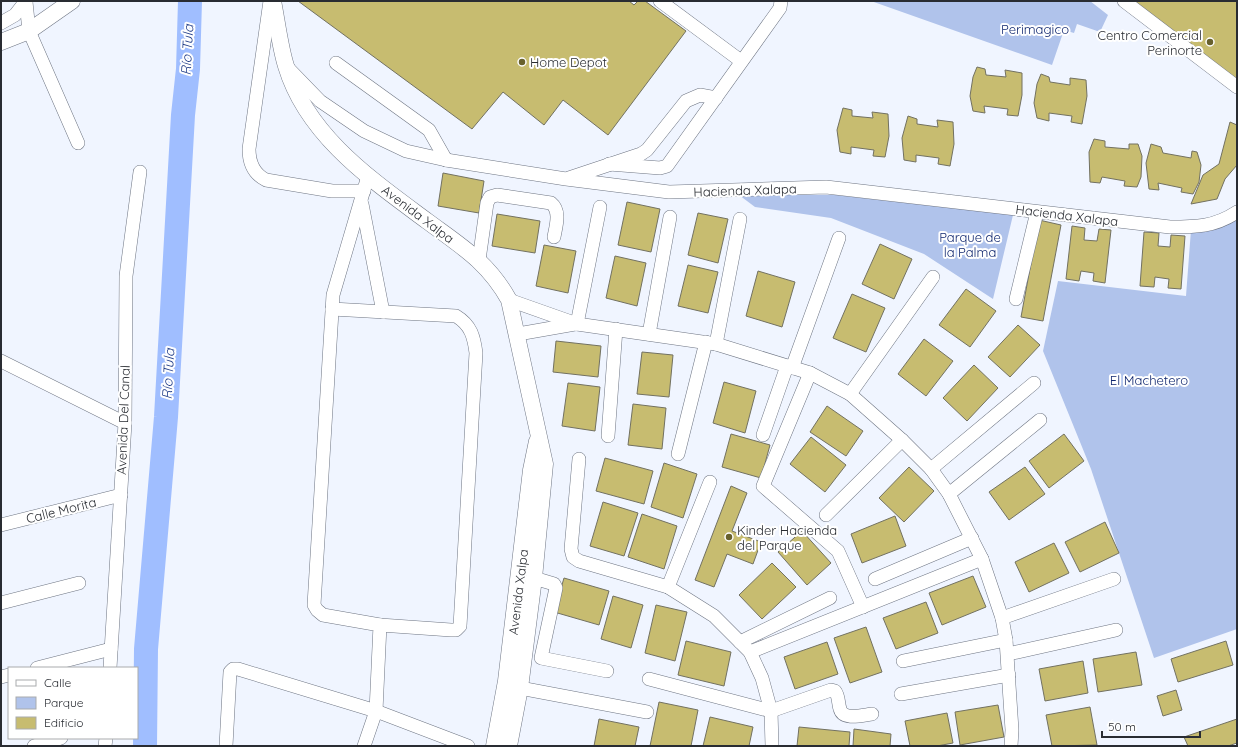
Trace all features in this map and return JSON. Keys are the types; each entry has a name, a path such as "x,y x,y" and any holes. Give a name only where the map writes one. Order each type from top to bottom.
{"main road":[{"path":"1,42 29,31 72,1"},
{"name":"Avenida Xalpa","path":"271,1 286,66 302,102 316,123 338,148 365,190 479,260 496,278 509,300 518,334 538,438 545,464 527,577 513,687 499,746"}],"street":[{"path":"271,1 249,149 249,159 258,176 266,180 332,191 365,190"},
{"path":"660,1 741,61"},
{"path":"609,164 660,168 667,166 780,8 781,1"},
{"path":"1124,1 1237,87"},
{"path":"26,2 29,31 78,144"},
{"path":"1,23 15,15 26,2"},
{"path":"336,63 429,130 446,160"},
{"name":"Hacienda Xalapa","path":"286,66 320,101 364,131 406,151 446,160 566,179 669,192 826,187 1170,227 1203,227 1234,214"},
{"path":"566,179 641,154 647,150 686,101 700,95 716,98"},
{"name":"Avenida Del Canal","path":"110,667 125,423 126,276 140,172"},
{"path":"332,309 456,316 464,321 471,330 475,342 476,353 460,626 456,630 380,625 323,615 316,610 314,605 332,309 335,284 365,190"},
{"path":"365,190 383,312"},
{"path":"479,260 487,203 490,197 497,195 551,203 555,206 557,214 554,237"},
{"path":"577,324 600,207"},
{"path":"1016,299 1037,212"},
{"path":"649,334 670,217"},
{"path":"678,454 711,343 740,219"},
{"path":"763,435 839,238"},
{"path":"850,394 932,277"},
{"path":"509,300 577,324 711,343 810,373 850,394 902,440 931,469 949,494 982,559 1002,618 1006,640 1012,730 1011,746"},
{"path":"518,334 577,324"},
{"path":"608,436 616,329"},
{"path":"1,361 125,423"},
{"path":"810,373 763,486 838,551 863,607"},
{"path":"931,469 1034,383"},
{"path":"949,494 1040,420"},
{"path":"826,515 902,440"},
{"path":"579,459 571,549 573,557 579,561 668,587 714,616 750,652 762,678 770,712 772,746"},
{"path":"668,587 710,482"},
{"name":"Calle Morita","path":"1,525 121,495"},
{"path":"875,579 972,538"},
{"path":"750,652 982,559"},
{"path":"527,577 554,584 556,588 541,658 607,671"},
{"path":"1002,618 1114,579"},
{"path":"1,603 79,583"},
{"path":"740,642 830,598"},
{"path":"364,746 376,711 380,625"},
{"path":"1008,654 1116,630"},
{"path":"903,661 1006,640"},
{"path":"41,667 111,649"},
{"path":"226,746 230,672 233,669 238,669 376,711 468,746"},
{"path":"901,694 1009,675"},
{"path":"649,679 770,712 831,690 835,690 838,694 840,712 844,715 849,717 872,714"},
{"path":"513,687 647,712"},
{"path":"34,746 58,739"}],"green space":[{"name":"Perimagico","path":"871,1 1090,1 1108,15 1100,32 1077,24 1074,33 1064,30 1052,65"},
{"name":"Parque de la Palma","path":"739,195 836,195 1013,215 993,299 924,254 831,218 755,207"},
{"name":"El Machetero","path":"1237,220 1237,629 1154,658 1091,469 1043,351 1058,281 1186,296 1191,230"}],"building":[{"name":"Home Depot","path":"298,1 629,1 634,5 638,1 645,1 686,31 608,135 563,100 544,125 503,92 472,129"},
{"name":"Centro Comercial Perinorte","path":"1131,1 1237,1 1237,84"},
{"path":"977,67 985,69 986,75 1006,77 1005,70 1022,73 1022,95 1018,116 1007,115 1008,109 984,106 985,113 973,111 970,96 973,77"},
{"path":"1041,74 1049,77 1050,82 1070,85 1070,78 1086,80 1087,96 1082,124 1071,122 1072,116 1049,113 1049,121 1037,118 1034,103 1037,84"},
{"path":"843,108 852,110 852,116 873,118 872,112 888,114 889,136 885,157 873,156 874,150 851,147 851,154 840,152 837,130"},
{"path":"908,116 917,119 917,124 938,127 937,120 953,122 954,144 950,166 938,164 939,158 916,155 916,162 904,160 902,138"},
{"path":"1230,122 1237,125 1237,165 1225,179 1217,199 1191,204 1203,175 1219,164"},
{"path":"1094,139 1105,141 1105,147 1129,149 1129,144 1138,144 1142,156 1141,177 1137,187 1124,186 1125,181 1102,177 1100,183 1090,182 1089,152"},
{"path":"1151,144 1161,147 1163,153 1191,158 1192,151 1197,152 1201,165 1199,182 1193,194 1181,192 1182,188 1158,183 1159,190 1149,189 1146,163"},
{"path":"443,173 484,181 479,213 438,206"},
{"path":"627,202 660,209 651,252 618,245"},
{"path":"698,213 728,219 718,263 688,255"},
{"path":"497,214 540,221 535,253 492,246"},
{"path":"1039,220 1061,225 1043,321 1021,317"},
{"path":"1072,226 1085,228 1084,240 1097,241 1099,229 1111,230 1105,283 1093,281 1094,273 1081,271 1079,281 1066,279"},
{"path":"1144,232 1159,233 1158,246 1170,247 1171,235 1185,236 1181,289 1168,288 1169,279 1155,277 1154,287 1140,286"},
{"path":"880,244 912,259 894,299 862,284"},
{"path":"544,245 576,251 568,293 536,286"},
{"path":"615,256 646,263 637,306 606,298"},
{"path":"688,265 718,272 708,313 678,306"},
{"path":"758,271 795,282 782,327 746,316"},
{"path":"966,289 996,311 970,347 939,325"},
{"path":"852,294 885,308 866,352 833,338"},
{"path":"1018,325 1040,345 1010,377 988,357"},
{"path":"924,339 953,361 926,396 898,374"},
{"path":"556,341 601,346 598,377 553,372"},
{"path":"642,352 673,355 669,397 637,394"},
{"path":"974,365 998,388 967,421 943,398"},
{"path":"724,382 756,391 745,433 713,423"},
{"path":"568,383 600,387 595,431 562,426"},
{"path":"633,404 666,408 662,449 628,445"},
{"path":"827,406 863,431 846,456 810,432"},
{"path":"731,434 770,445 761,478 722,467"},
{"path":"1064,434 1084,461 1049,488 1029,461"},
{"path":"811,437 846,465 825,492 790,464"},
{"path":"605,458 653,471 644,504 596,491"},
{"path":"664,463 697,474 683,518 651,507"},
{"path":"909,467 934,491 904,522 879,498"},
{"path":"1025,467 1045,494 1009,520 989,492"},
{"name":"Kinder Hacienda del Parque","path":"731,486 747,493 732,531 761,542 753,564 727,554 714,587 695,580"},
{"path":"603,502 638,513 624,556 590,546"},
{"path":"642,514 677,526 664,569 628,557"},
{"path":"895,516 906,546 862,563 851,534"},
{"path":"1105,522 1119,553 1080,572 1065,542"},
{"path":"802,531 831,563 807,585 778,552"},
{"path":"1054,543 1069,573 1029,592 1015,562"},
{"path":"772,563 796,587 762,619 739,595"},
{"path":"973,576 986,607 942,625 929,593"},
{"path":"564,578 609,591 599,625 554,612"},
{"path":"613,596 643,605 631,648 601,639"},
{"path":"926,602 938,633 896,649 883,618"},
{"path":"656,605 687,612 675,661 645,653"},
{"path":"866,627 882,672 850,683 834,638"},
{"path":"686,641 731,652 724,686 678,675"},
{"path":"1226,641 1233,665 1178,682 1171,659"},
{"path":"827,642 838,674 795,689 784,657"},
{"path":"1136,652 1142,685 1098,692 1093,659"},
{"path":"1083,661 1088,693 1045,701 1039,669"},
{"path":"1176,690 1182,710 1163,716 1157,696"},
{"path":"659,702 698,710 691,746 650,746"},
{"path":"998,705 1004,737 960,745 955,712"},
{"path":"1090,707 1097,745 1052,746 1046,715"},
{"path":"947,713 953,743 937,746 910,746 905,721"},
{"path":"710,717 753,727 749,746 703,746"},
{"path":"599,719 639,727 635,746 594,746"},
{"path":"1237,719 1237,743 1228,746 1188,746 1184,737"},
{"path":"799,727 850,732 849,746 797,746"},
{"path":"854,729 891,734 890,746 853,746"}],"waterway":[{"name":"Río Tula","path":"145,746 146,649 166,417 183,115 188,69 190,1"}],"place":[{"name":"Centro Comercial Perinorte","path":"1210,42"},
{"name":"Home Depot","path":"522,62"},
{"name":"Kinder Hacienda del Parque","path":"729,537"}]}
